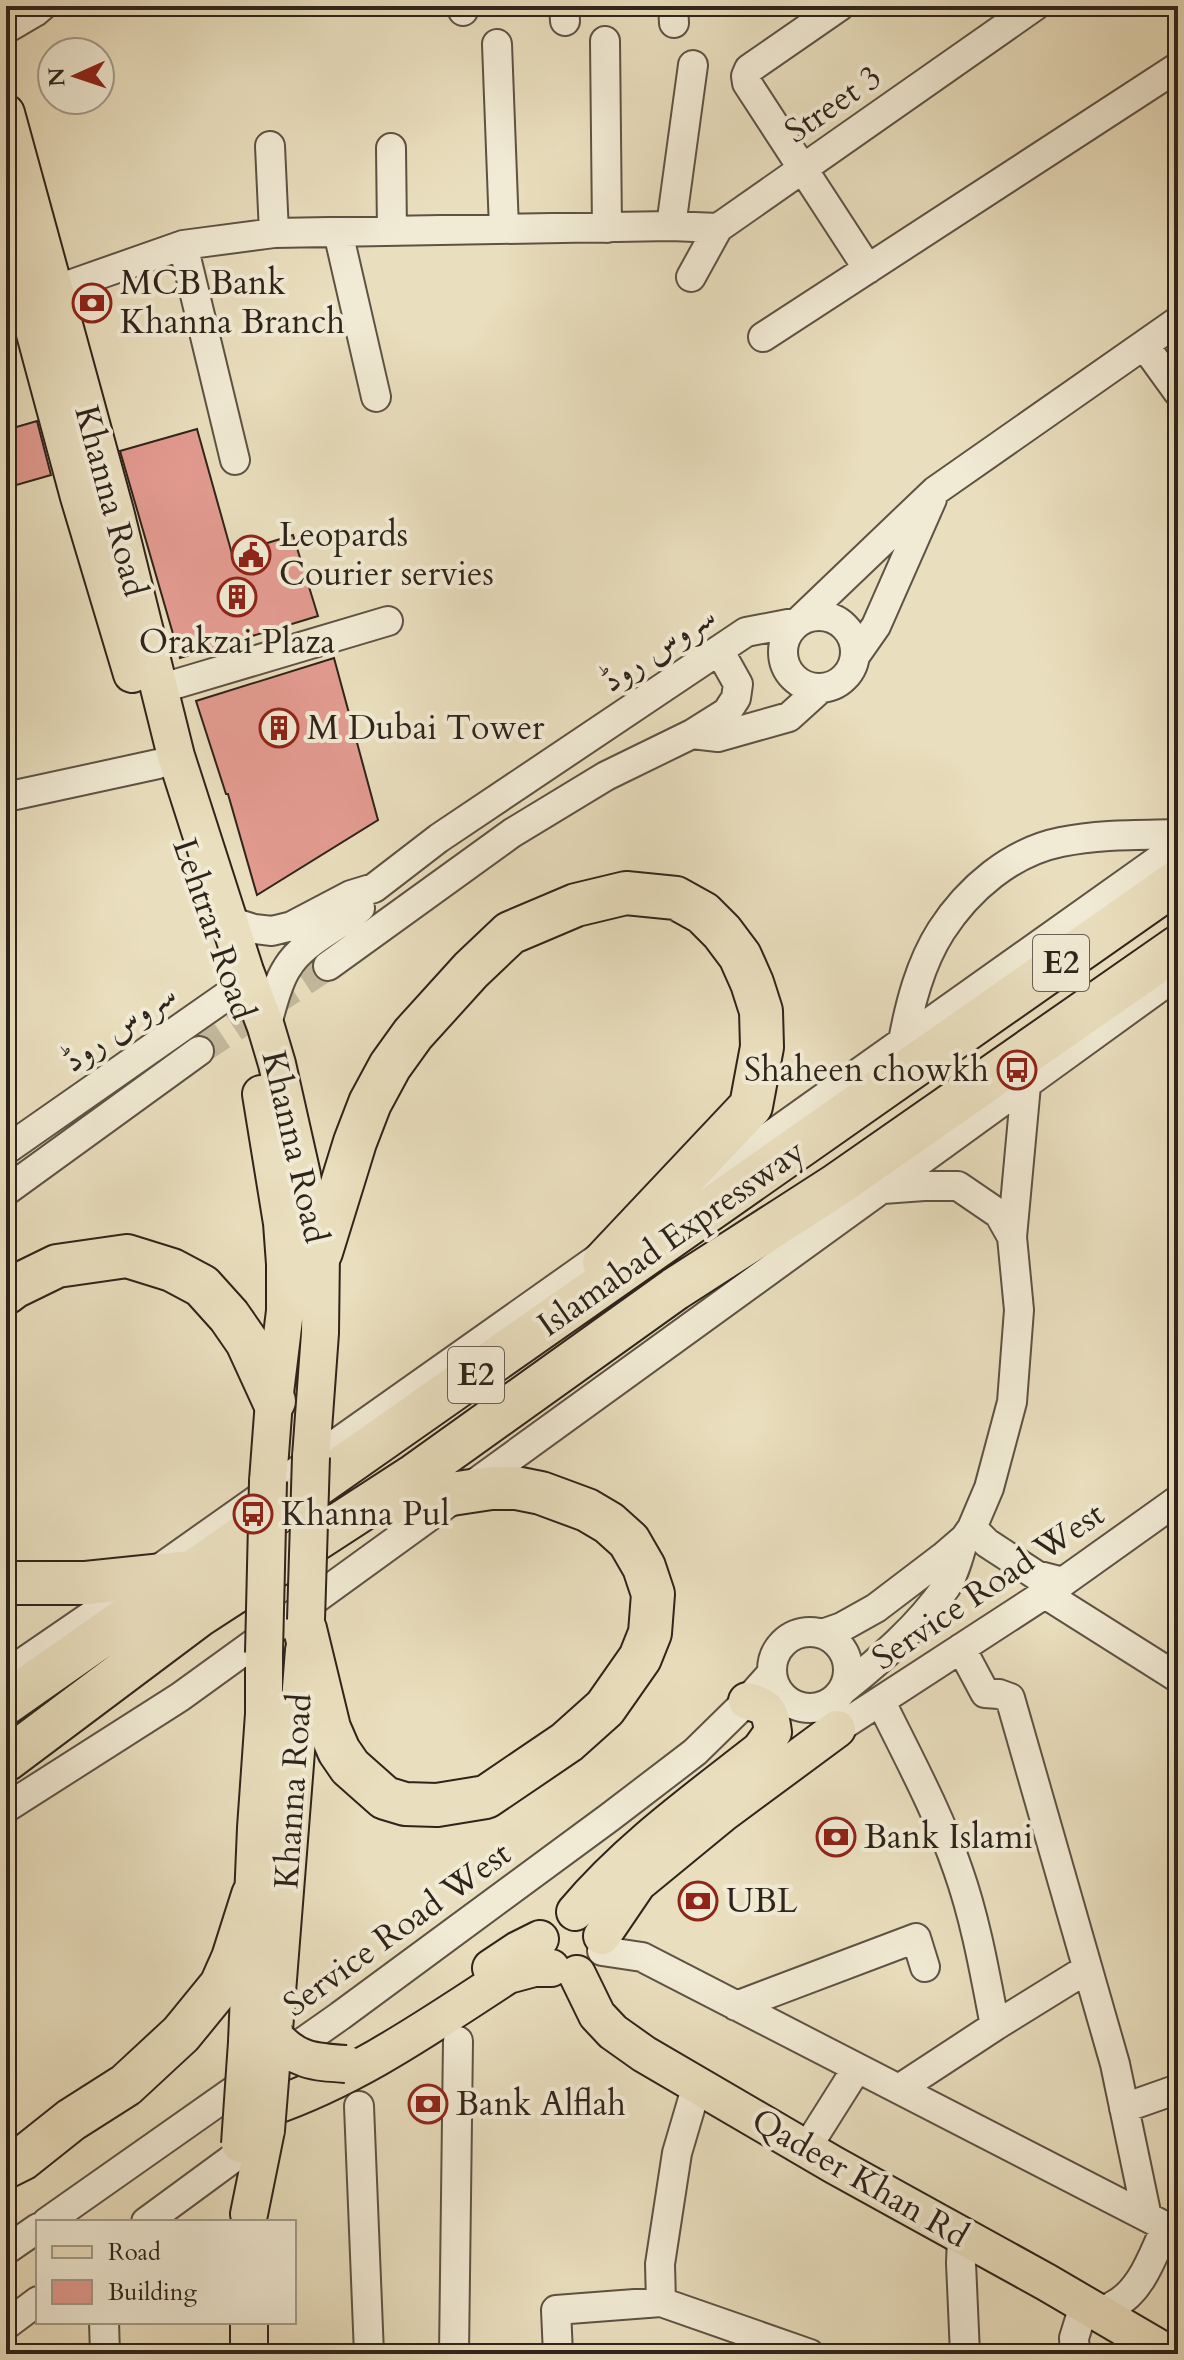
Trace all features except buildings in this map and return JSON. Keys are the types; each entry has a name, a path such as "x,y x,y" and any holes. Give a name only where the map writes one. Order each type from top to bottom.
{"highway":[{"name":"Islamabad Expressway","path":"6,1703 1178,881"},
{"path":"321,1252 370,1103 390,1066 413,1034 471,970 510,933 576,905 626,893 676,898 703,913 722,932 740,956 752,983 761,1011 762,1047 751,1106 536,1332"},
{"name":"Islamabad Expressway","path":"6,1760 198,1616 415,1475 675,1289 1176,970"},
{"path":"6,1293 57,1266 127,1256 172,1270 202,1286 229,1316 247,1342 274,1401"},
{"path":"306,1625 329,1728 339,1751 350,1767 385,1798 405,1804 437,1805 486,1797 567,1742 605,1708 640,1658 650,1633 653,1594 644,1567 629,1541 609,1523 587,1510 541,1493 516,1488 491,1488 366,1507"},
{"path":"6,1583 86,1583 194,1572"},
{"path":"6,2167 22,2159 71,2120 126,2085 181,2034 221,1985 253,1895"}],"main road":[{"name":"Khanna Road","path":"6,113 115,511 176,756 266,1027 307,1205 321,1252 306,1625 253,2134 249,2218"},
{"name":"Lehtrar Road","path":"6,226 79,497 158,764 247,1025 257,1072 282,1223 285,1264 285,1311 268,1481 264,1653"},
{"name":"Khanna Road","path":"264,1653 264,1714 253,1895 265,2036"},
{"path":"577,1956 543,1930 556,1916 575,1912 610,1872 656,1831 760,1750 773,1732 771,1720 768,1710 747,1701"},
{"path":"253,2134 305,2095 354,2072 508,1975 577,1956 638,1883 722,1814 835,1709"},
{"path":"265,2036 301,2058 346,2064 518,1950 577,1956"},
{"name":"Qadeer Khan Rd","path":"577,1956 597,2015 613,2032 644,2054 962,2237 1046,2282 1178,2343"},
{"name":"Qadeer Khan Rd","path":"577,1956 620,2014 649,2038 816,2133 1099,2306 1169,2354"},
{"path":"249,2324 249,2354"}],"street":[{"path":"6,29 42,6"},
{"path":"840,6 749,69 746,76 747,83 868,269"},
{"name":"Street 3","path":"691,277 718,228 1035,6"},
{"path":"605,41 607,228"},
{"path":"497,44 504,229"},
{"path":"671,226 693,65"},
{"path":"763,337 1178,67"},
{"path":"270,146 274,233"},
{"path":"391,148 392,231"},
{"path":"55,290 183,245 274,233 671,226 718,228"},
{"path":"338,232 376,397"},
{"path":"183,245 235,460"},
{"path":"821,688 806,686 793,677 785,664 783,648 788,633 798,622 935,491 1178,321"},
{"path":"1144,345 1178,392"},
{"path":"692,734 718,737 789,717 821,688 837,683 849,672 855,656 876,626 935,491"},
{"path":"798,622 814,616 830,617 844,626 853,639 855,656"},
{"path":"159,689 388,621"},
{"name":"سروس روڈ","path":"229,921 272,931 292,926 351,895 374,888 439,838 746,632 798,622"},
{"path":"328,966 512,833 606,776 692,734 727,712 736,698 738,684 719,650"},
{"path":"6,797 158,764"},
{"path":"903,1041 922,970 940,932 995,871 1021,855 1059,842 1104,836 1178,834"},
{"path":"6,1674 629,1237 1178,846"},
{"path":"266,1027 277,989 288,966 311,943 359,910 374,888"},
{"path":"6,1808 180,1697 1026,1085 1176,970"},
{"name":"سروس روڈ","path":"6,1150 235,990"},
{"path":"6,1191 199,1051"},
{"path":"835,1709 848,1680 849,1668 846,1657 832,1639 810,1632 798,1634 778,1649 772,1673 781,1695 801,1708 835,1709 947,1586 975,1537 1012,1402 1019,1310 1012,1237 1026,1085"},
{"path":"880,1190 958,1186 999,1214 1012,1237"},
{"name":"Service Road West","path":"835,1709 881,1702 1048,1584 1178,1500"},
{"path":"975,1537 1048,1584 1178,1678"},
{"path":"822,1634 876,1608 975,1537"},
{"path":"961,1648 985,1693 1010,1698 1115,2064 1124,2108 1164,2225 1136,2286 1126,2299 1099,2306 1074,2338 1075,2354"},
{"name":"Service Road West","path":"50,2220 340,2016 695,1752 772,1673"},
{"path":"881,1702 927,1796 958,1870 979,1940 995,2026"},
{"path":"736,2006 916,1938 925,1967"},
{"path":"577,1956 642,1957 1164,2225"},
{"path":"899,2089 1087,1969"},
{"path":"454,2354 458,2041"},
{"path":"816,2133 857,2068"},
{"path":"661,2302 660,2264 677,2153 697,2085"},
{"path":"1124,2108 1178,2089"},
{"path":"359,2106 369,2354"},
{"path":"148,2220 253,2134"},
{"path":"6,2250 36,2229"},
{"path":"962,2237 965,2354"},
{"path":"6,2325 36,2302"},
{"path":"558,2354 556,2310 661,2302 810,2354"},
{"path":"104,2324 105,2354"}],"tunnel":[{"path":"199,1051 328,966"}],"place":[{"name":"MCB Bank Khanna Branch","path":"92,303"},
{"name":"Leopards Courier servies","path":"251,555"},
{"name":"Orakzai Plaza","path":"237,597"},
{"name":"M Dubai Tower","path":"279,728"},
{"name":"Shaheen chowkh","path":"1017,1070"},
{"name":"Khanna Pul","path":"253,1514"},
{"name":"Bank Islami","path":"836,1837"},
{"name":"UBL","path":"698,1901"},
{"name":"Bank Alflah","path":"428,2104"}]}
